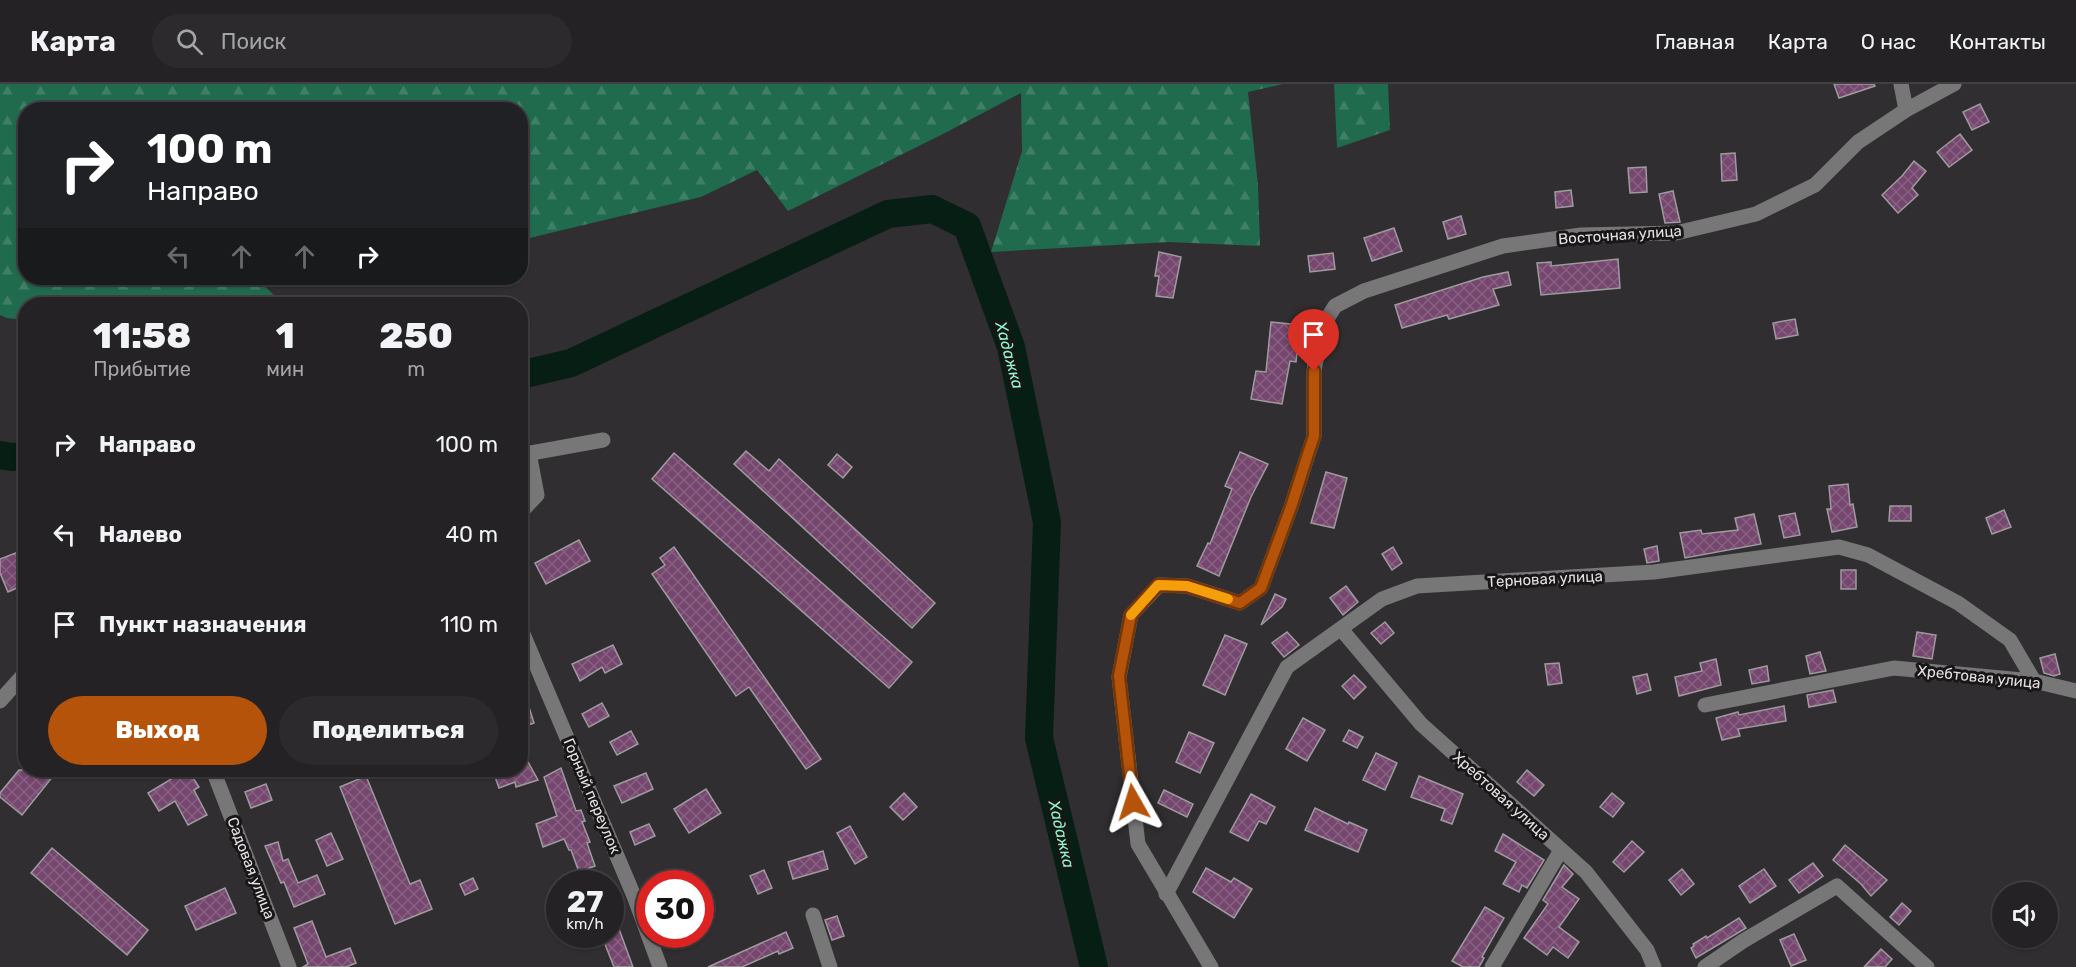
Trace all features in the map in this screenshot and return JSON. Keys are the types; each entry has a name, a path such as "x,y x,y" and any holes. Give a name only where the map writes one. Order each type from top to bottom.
{"street":[{"path":"1901,84 1906,110"},
{"name":"Восточная улица","path":"1166,894 1138,844 1119,676 1131,615 1158,585 1187,586 1240,603 1261,588 1314,436 1314,371 1322,327 1335,306 1364,291 1503,246 1581,236 1676,233 1756,214 1815,185 1858,142 1906,110 1954,84"},
{"path":"528,453 603,440"},
{"path":"528,467 537,495 528,505"},
{"name":"Терновая улица","path":"1166,894 1287,667 1382,599 1418,586 1654,572 1839,547 1868,555 1958,603 2010,640 2034,681"},
{"name":"Хребтовая улица","path":"1341,629 1421,724 1586,872 1647,950 1654,967"},
{"name":"Горный переулок","path":"528,646 634,896 660,967"},
{"name":"Хребтовая улица","path":"1705,705 1894,668 2034,681 2076,692"},
{"path":"0,701 18,681"},
{"name":"Садовая улица","path":"216,777 289,967"},
{"path":"1492,967 1561,850"},
{"path":"1705,967 1743,941 1837,886 1927,967"},
{"path":"1166,894 1211,967"},
{"path":"813,915 830,967"}],"green space":[{"path":"0,84 1283,84 1248,92 1258,185 1260,246 1169,242 991,252 1022,151 1021,93 788,211 757,170 701,197 528,238 528,102 18,102 18,285 263,285 276,297 18,297 18,319 0,315"},
{"path":"1334,84 1388,84 1390,130 1337,148"}],"building":[{"path":"1834,84 1874,84 1875,86 1839,98"},
{"path":"1980,104 1989,122 1972,130 1963,112"},
{"path":"1960,134 1972,150 1949,167 1937,152"},
{"path":"1735,153 1737,180 1722,181 1721,154"},
{"path":"1914,161 1926,171 1912,188 1918,195 1898,213 1882,195"},
{"path":"1646,167 1647,192 1630,193 1628,168"},
{"path":"1571,190 1573,206 1556,208 1555,192"},
{"path":"1673,191 1680,222 1665,223 1659,194"},
{"path":"1461,216 1466,234 1448,239 1443,222"},
{"path":"1394,228 1402,251 1372,261 1364,238"},
{"path":"1159,252 1181,257 1173,298 1156,296 1159,276 1155,276"},
{"path":"1333,253 1335,269 1310,272 1308,256"},
{"path":"1618,259 1620,288 1541,295 1537,263 1551,262 1551,266"},
{"path":"1508,272 1511,285 1493,289 1499,305 1449,319 1447,315 1402,328 1395,305 1483,277"},
{"path":"1795,319 1798,335 1776,339 1773,323"},
{"path":"1271,322 1300,325 1296,362 1290,361 1282,404 1251,399 1256,371 1266,372"},
{"path":"746,451 769,471 779,459 935,603 912,628 734,464"},
{"path":"1240,452 1268,464 1251,497 1219,576 1197,566 1208,543 1210,544 1232,489 1225,486"},
{"path":"674,453 912,662 889,688 652,479"},
{"path":"837,454 852,467 843,478 828,465"},
{"path":"1326,472 1347,478 1334,528 1311,523"},
{"path":"1848,484 1850,505 1853,504 1857,527 1832,532 1827,509 1831,509 1829,486"},
{"path":"1890,506 1911,506 1911,521 1889,521"},
{"path":"2004,510 2011,527 1992,534 1986,518"},
{"path":"1795,513 1800,535 1784,538 1779,516"},
{"path":"1754,514 1761,544 1685,558 1680,533 1701,530 1702,534 1738,530 1735,518"},
{"path":"579,540 590,561 546,584 535,563"},
{"path":"1657,546 1659,561 1647,563 1644,549"},
{"path":"674,547 821,759 806,769 749,687 736,696 652,574 665,565 660,558"},
{"path":"1393,547 1402,563 1392,570 1382,554"},
{"path":"18,552 18,588 8,592 0,573 0,559"},
{"path":"1841,570 1856,570 1856,589 1841,589"},
{"path":"1346,586 1358,602 1343,615 1330,598"},
{"path":"1275,594 1286,599 1282,607 1261,625"},
{"path":"1385,622 1394,633 1381,644 1371,633"},
{"path":"1287,632 1299,645 1284,657 1272,643"},
{"path":"1917,632 1936,635 1932,659 1913,656"},
{"path":"1225,635 1247,644 1225,695 1203,685"},
{"path":"613,645 622,664 605,673 602,667 580,681 572,664"},
{"path":"1820,652 1826,671 1810,674 1806,656"},
{"path":"2055,654 2060,674 2054,676 2044,673 2040,658"},
{"path":"1716,659 1721,685 1679,696 1675,677 1702,671 1700,663"},
{"path":"1559,663 1562,683 1548,685 1545,664"},
{"path":"1767,666 1769,681 1752,684 1749,670"},
{"path":"1647,674 1651,690 1637,694 1633,677"},
{"path":"1354,675 1366,687 1354,699 1342,686"},
{"path":"1833,690 1836,702 1809,707 1807,695"},
{"path":"602,703 609,716 589,727 582,714"},
{"path":"528,704 534,723 528,725"},
{"path":"1784,706 1786,721 1738,729 1740,736 1722,740 1716,718 1738,712 1739,715"},
{"path":"1303,718 1325,730 1307,761 1286,749"},
{"path":"1349,730 1363,737 1357,748 1343,741"},
{"path":"631,731 638,744 617,755 610,742"},
{"path":"1189,732 1214,743 1200,773 1176,762"},
{"path":"1376,753 1397,763 1385,790 1363,780"},
{"path":"528,762 538,780 516,787 515,782 499,788 495,777 528,777"},
{"path":"561,768 576,811 581,810 585,821 582,822 590,842 587,843 595,866 578,870 564,839 543,847 536,824 557,816 544,777"},
{"path":"1527,770 1544,785 1534,796 1517,782"},
{"path":"18,771 18,777 52,777 22,815 0,797 0,793"},
{"path":"646,773 653,789 622,803 614,786"},
{"path":"1419,776 1463,794 1452,824 1441,820 1445,809 1411,797"},
{"path":"174,777 193,777 199,787 194,790 207,815 188,825 175,801 159,811 148,793"},
{"path":"366,777 410,884 420,880 432,909 395,924 340,787"},
{"path":"266,784 272,800 251,808 245,792"},
{"path":"706,789 721,813 689,833 674,809"},
{"path":"1164,790 1193,804 1187,817 1158,803"},
{"path":"904,793 917,807 903,820 890,807"},
{"path":"1612,793 1624,803 1613,817 1600,807"},
{"path":"1251,794 1275,807 1266,824 1259,821 1248,841 1230,832"},
{"path":"1315,808 1348,824 1349,822 1367,830 1358,852 1305,830"},
{"path":"649,824 655,836 635,845 630,832"},
{"path":"850,826 867,857 855,864 837,833"},
{"path":"331,833 343,859 327,866 316,840"},
{"path":"1503,834 1544,860 1527,888 1522,885 1519,892 1503,884 1516,862 1495,851"},
{"path":"1632,841 1644,852 1624,872 1613,862"},
{"path":"278,842 283,861 288,859 298,883 317,875 325,894 294,907 265,846"},
{"path":"1845,845 1887,880 1871,896 1861,884 1833,860"},
{"path":"52,848 148,930 127,955 31,873"},
{"path":"823,851 828,869 793,879 788,862"},
{"path":"1813,863 1823,876 1799,893 1789,880"},
{"path":"1564,865 1573,874 1562,887 1579,899 1559,927 1579,942 1568,958 1553,947 1547,955 1524,938 1548,904 1543,900"},
{"path":"1206,868 1231,882 1234,878 1252,889 1234,918 1193,892"},
{"path":"1682,869 1694,884 1681,895 1669,880"},
{"path":"1764,869 1776,886 1750,903 1739,886"},
{"path":"764,870 772,888 758,894 750,876"},
{"path":"473,878 478,889 465,895 460,884"},
{"path":"225,888 236,913 196,930 185,906"},
{"path":"1902,903 1911,911 1899,925 1890,917"},
{"path":"1485,907 1504,918 1482,957 1484,958 1479,967 1463,967 1452,961"},
{"path":"837,916 844,936 832,940 825,920"},
{"path":"1739,918 1746,928 1696,958 1691,948 1693,944"},
{"path":"312,921 326,957 350,948 356,963 346,967 303,967 308,964 294,928"},
{"path":"786,932 793,948 779,954 778,951 742,967 708,967"},
{"path":"1794,934 1806,960 1791,966 1780,940"},
{"path":"624,943 633,967 614,967 607,948 624,948"},
{"path":"1881,949 1892,959 1885,967 1864,967"}],"waterway":[{"name":"Хадажка","path":"528,373 571,363 888,214 932,209 967,226 1011,347 1047,522 1039,738 1094,967"},
{"name":"Хадажка","path":"0,455 18,457"}],"slow traffic":[{"path":"1131,615 1158,585 1187,586 1228,599"}],"route":[{"path":"1133,802 1119,676 1131,615 1158,585 1187,586 1240,603 1261,588 1314,436 1314,371"}]}
